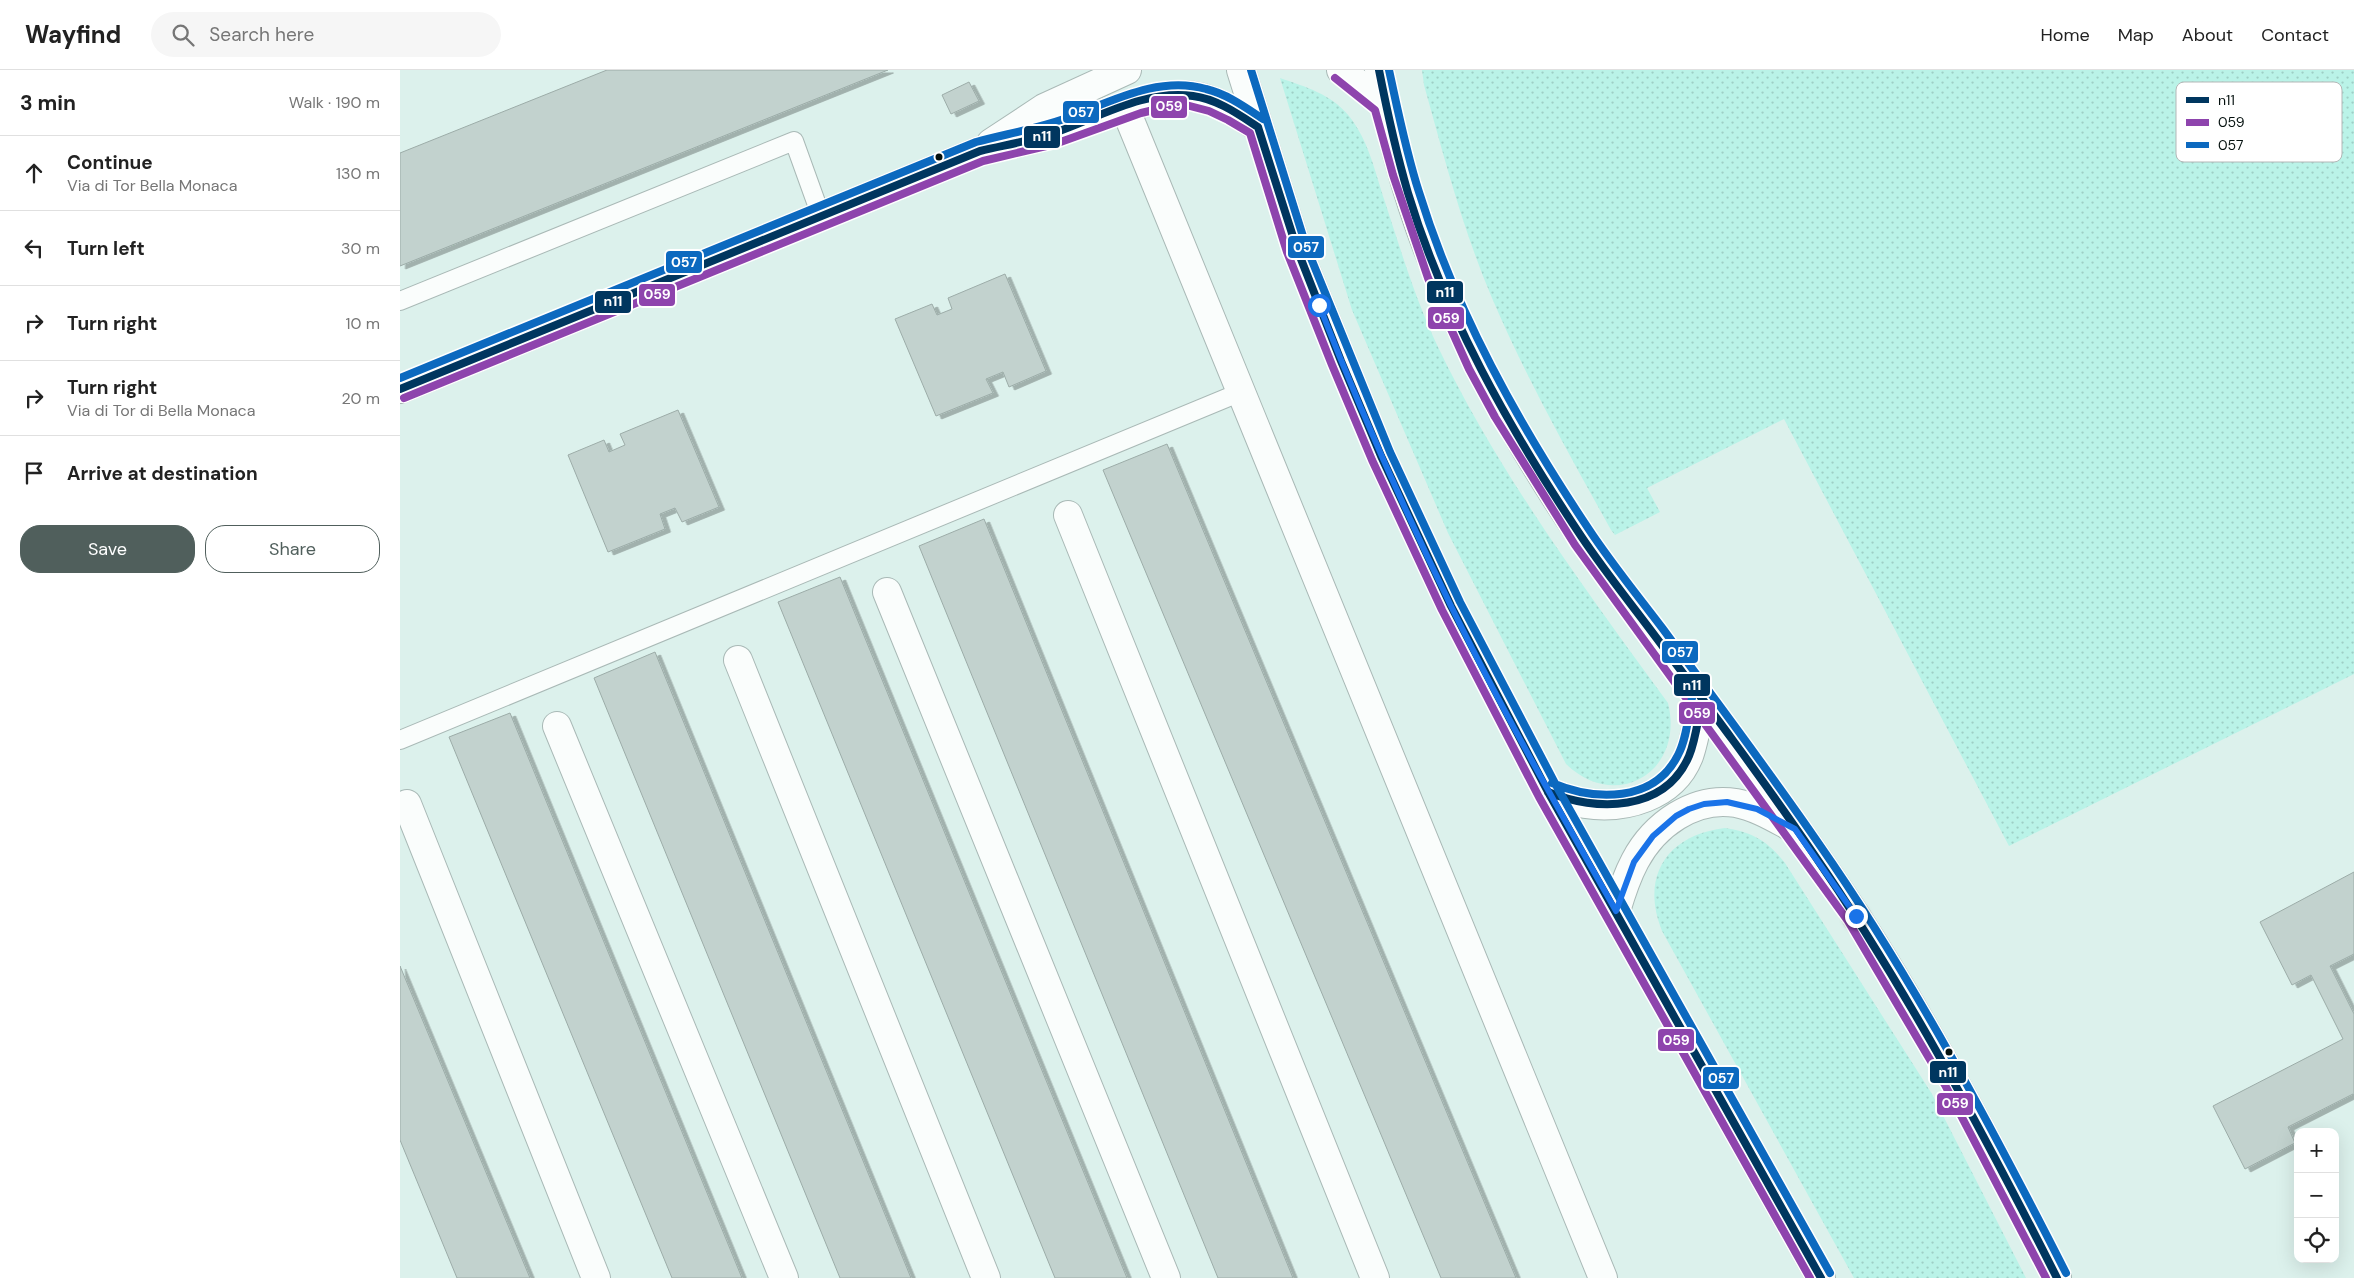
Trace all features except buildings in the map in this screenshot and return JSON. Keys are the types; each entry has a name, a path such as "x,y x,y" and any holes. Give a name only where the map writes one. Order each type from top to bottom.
{"street":[{"path":"980,151 1044,108 1127,70"},
{"path":"1241,70 1297,249 1381,456 1451,606 1548,792 1822,1278"},
{"path":"1341,70 1384,104"},
{"path":"1378,70 1384,104 1399,163 1424,240 1444,293 1478,365 1516,434 1583,539 1702,700 1856,916 1918,1018 1985,1138 2057,1278"},
{"path":"400,389 980,151 1053,134 1153,99 1187,95 1200,97 1222,106 1258,127"},
{"path":"1125,108 1603,1278"},
{"path":"1068,515 1375,1278"},
{"path":"887,592 1166,1278"},
{"path":"738,660 986,1278"},
{"path":"1548,792 1584,804 1604,806 1634,802 1655,794 1670,784 1688,757 1702,700"},
{"path":"557,726 784,1278"},
{"path":"1616,911 1634,862 1643,848 1662,826 1689,809 1710,803 1737,803 1757,809 1795,829"},
{"path":"408,804 596,1278"}],"lane":[{"path":"400,301 794,141 821,216"},
{"path":"400,740 1241,392"}],"green space":[{"path":"1422,70 2354,70 2354,674 2009,846 1784,419 1647,488 1660,512 1615,535 1611,530 1534,387 1492,298 1472,246 1455,193 1424,85"},
{"path":"1280,78 1309,88 1334,102 1342,108 1356,126 1371,157 1423,312 1462,394 1488,440 1545,530 1668,703 1671,727 1666,748 1657,765 1642,777 1625,784 1606,785 1586,778 1566,764 1448,533 1352,310"},
{"path":"1725,828 1743,832 1766,843 1785,863 1932,1094 2026,1278 1854,1278 1662,931 1656,911 1654,893 1657,876 1664,861 1674,849 1688,839 1705,832"}],"transit line":[{"name":"057","path":"1251,70 1306,246 1390,452 1460,602 1557,787 1830,1273"},
{"name":"n11","path":"1379,70 1408,193 1423,238 1460,327 1505,413 1529,455 1589,548 1754,769 1847,904 1912,1008 1942,1061 2001,1169 2057,1278"},
{"name":"057","path":"1389,70 1410,162 1434,237 1470,323 1491,366 1537,448 1615,567 1761,763 1854,895 1950,1054 2066,1273"},
{"name":"059","path":"1335,78 1375,110 1393,175 1428,278 1469,369 1495,417 1575,545 1848,921 1945,1085 2046,1278"},
{"name":"057","path":"400,378 976,142 1053,123 1134,93 1151,88 1169,86 1188,86 1206,89 1229,98 1263,119"},
{"name":"n11","path":"400,389 980,151 1054,133 1122,106 1157,97 1193,96 1210,100 1227,108 1258,127"},
{"name":"059","path":"404,398 983,161 1055,144 1141,113 1175,105 1186,105 1209,111 1250,133 1287,252 1332,365 1372,460 1442,610 1539,797 1810,1278"},
{"name":"n11","path":"1258,127 1297,249 1341,361 1381,456 1451,606 1548,792 1821,1278"},
{"name":"057","path":"1552,783 1586,793 1604,795 1622,794 1639,790 1654,782 1667,771 1678,755 1685,734 1692,698"},
{"name":"n11","path":"1548,792 1587,803 1607,804 1627,803 1646,797 1664,788 1678,774 1689,756 1702,700"}],"route":[{"path":"1319,305 1381,456 1451,606 1548,792 1616,911 1634,862 1662,826 1689,809 1704,804 1727,802 1757,809 1795,829 1856,916"}]}
